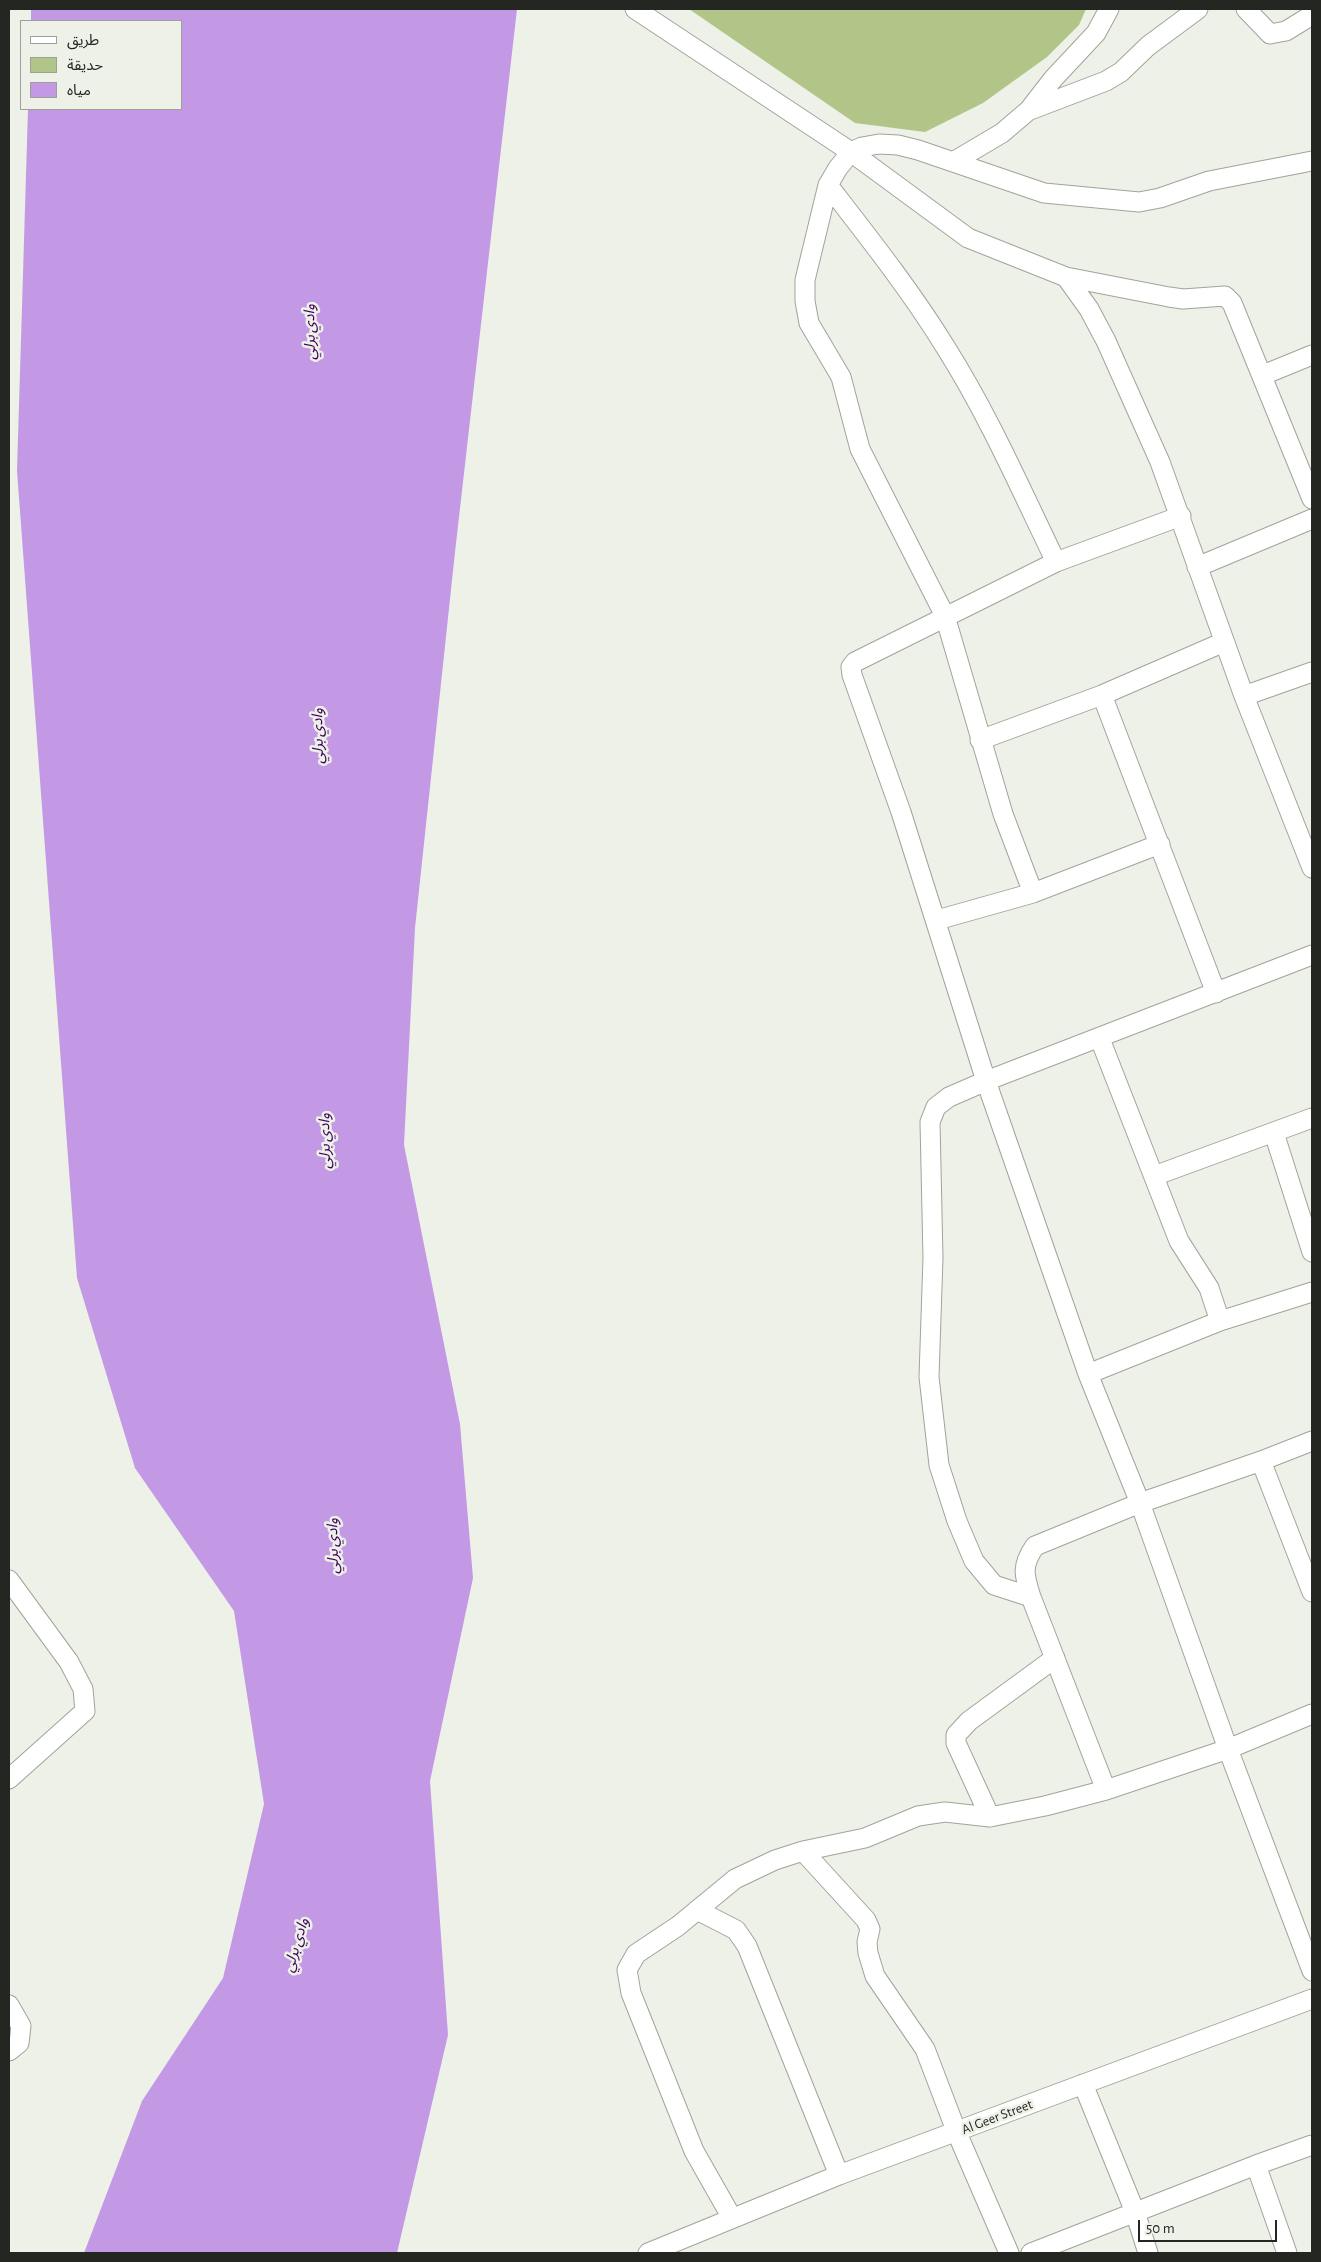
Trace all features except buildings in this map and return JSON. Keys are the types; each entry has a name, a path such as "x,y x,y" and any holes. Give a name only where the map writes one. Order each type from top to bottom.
{"street":[{"path":"634,9 851,152 968,238 1066,277 1182,299 1225,296 1232,303 1312,499"},
{"path":"953,162 1002,133 1029,110 1053,78 1096,33 1109,9"},
{"path":"1029,110 1096,84 1120,72 1148,46 1198,9"},
{"path":"1246,9 1270,34 1286,31 1312,15"},
{"path":"1033,893 1003,814 945,616 869,470 860,449 841,377 810,323 805,301 806,280 828,185 838,168 851,152 879,144 898,145 1044,193 1140,202 1160,198 1209,181 1312,161"},
{"path":"828,185 904,284 947,349 981,410 1056,562"},
{"path":"1066,277 1089,309 1134,399 1181,516 1197,567 1244,696 1312,868"},
{"path":"1262,374 1312,355"},
{"path":"1181,516 1056,562 889,643 855,662 851,667 852,675 901,812 986,1081 1088,1374 1140,1503 1228,1749 1312,1971"},
{"path":"1197,567 1312,519"},
{"path":"980,740 1102,695 1224,642"},
{"path":"1244,696 1312,672"},
{"path":"1102,695 1216,993"},
{"path":"936,920 1033,893 1160,844"},
{"path":"1031,1597 994,1585 974,1561 957,1521 942,1474 929,1377 933,1258 930,1122 936,1107 949,1097 986,1081 1100,1039 1312,954"},
{"path":"1100,1039 1179,1241 1209,1288 1220,1321"},
{"path":"1154,1176 1312,1118"},
{"path":"1274,1133 1312,1252"},
{"path":"1088,1374 1220,1321 1312,1292"},
{"path":"1106,1790 1031,1597 1024,1575 1026,1558 1035,1546 1140,1503 1261,1461 1312,1440"},
{"path":"1261,1461 1312,1592"},
{"path":"9,1580 69,1662 83,1689 85,1711 9,1780"},
{"path":"990,1817 956,1743 956,1735 969,1721 1055,1658"},
{"path":"732,2218 694,2151 631,1992 627,1970 636,1954 698,1910 735,1879 775,1860 803,1851 864,1838 918,1816 945,1812 990,1817 1045,1806 1106,1790 1228,1749 1312,1714"},
{"path":"803,1851 866,1920 870,1929 867,1942 868,1953 875,1976 896,2009 912,2027 925,2049 957,2133 1008,2253"},
{"path":"698,1910 736,1930 747,1946 839,2175"},
{"name":"Al Geer Street","path":"648,2253 685,2247 732,2218 839,2175 957,2133 1312,1999"},
{"path":"9,2006 21,2026 19,2043 9,2051"},
{"path":"1083,2084 1135,2212 1148,2253"},
{"path":"1031,2253 1312,2145"},
{"path":"1256,2165 1286,2253"}],"green space":[{"path":"689,9 1086,9 1079,25 1047,57 983,103 925,132 855,123"}],"water":[{"name":"وادي برلي","path":"31,9 517,9 455,552 415,928 404,1145 460,1424 473,1578 430,1781 448,2035 397,2253 84,2253 142,2101 223,1978 264,1804 234,1611 135,1468 77,1278 17,471 28,110 182,110 182,20 31,20"}]}
